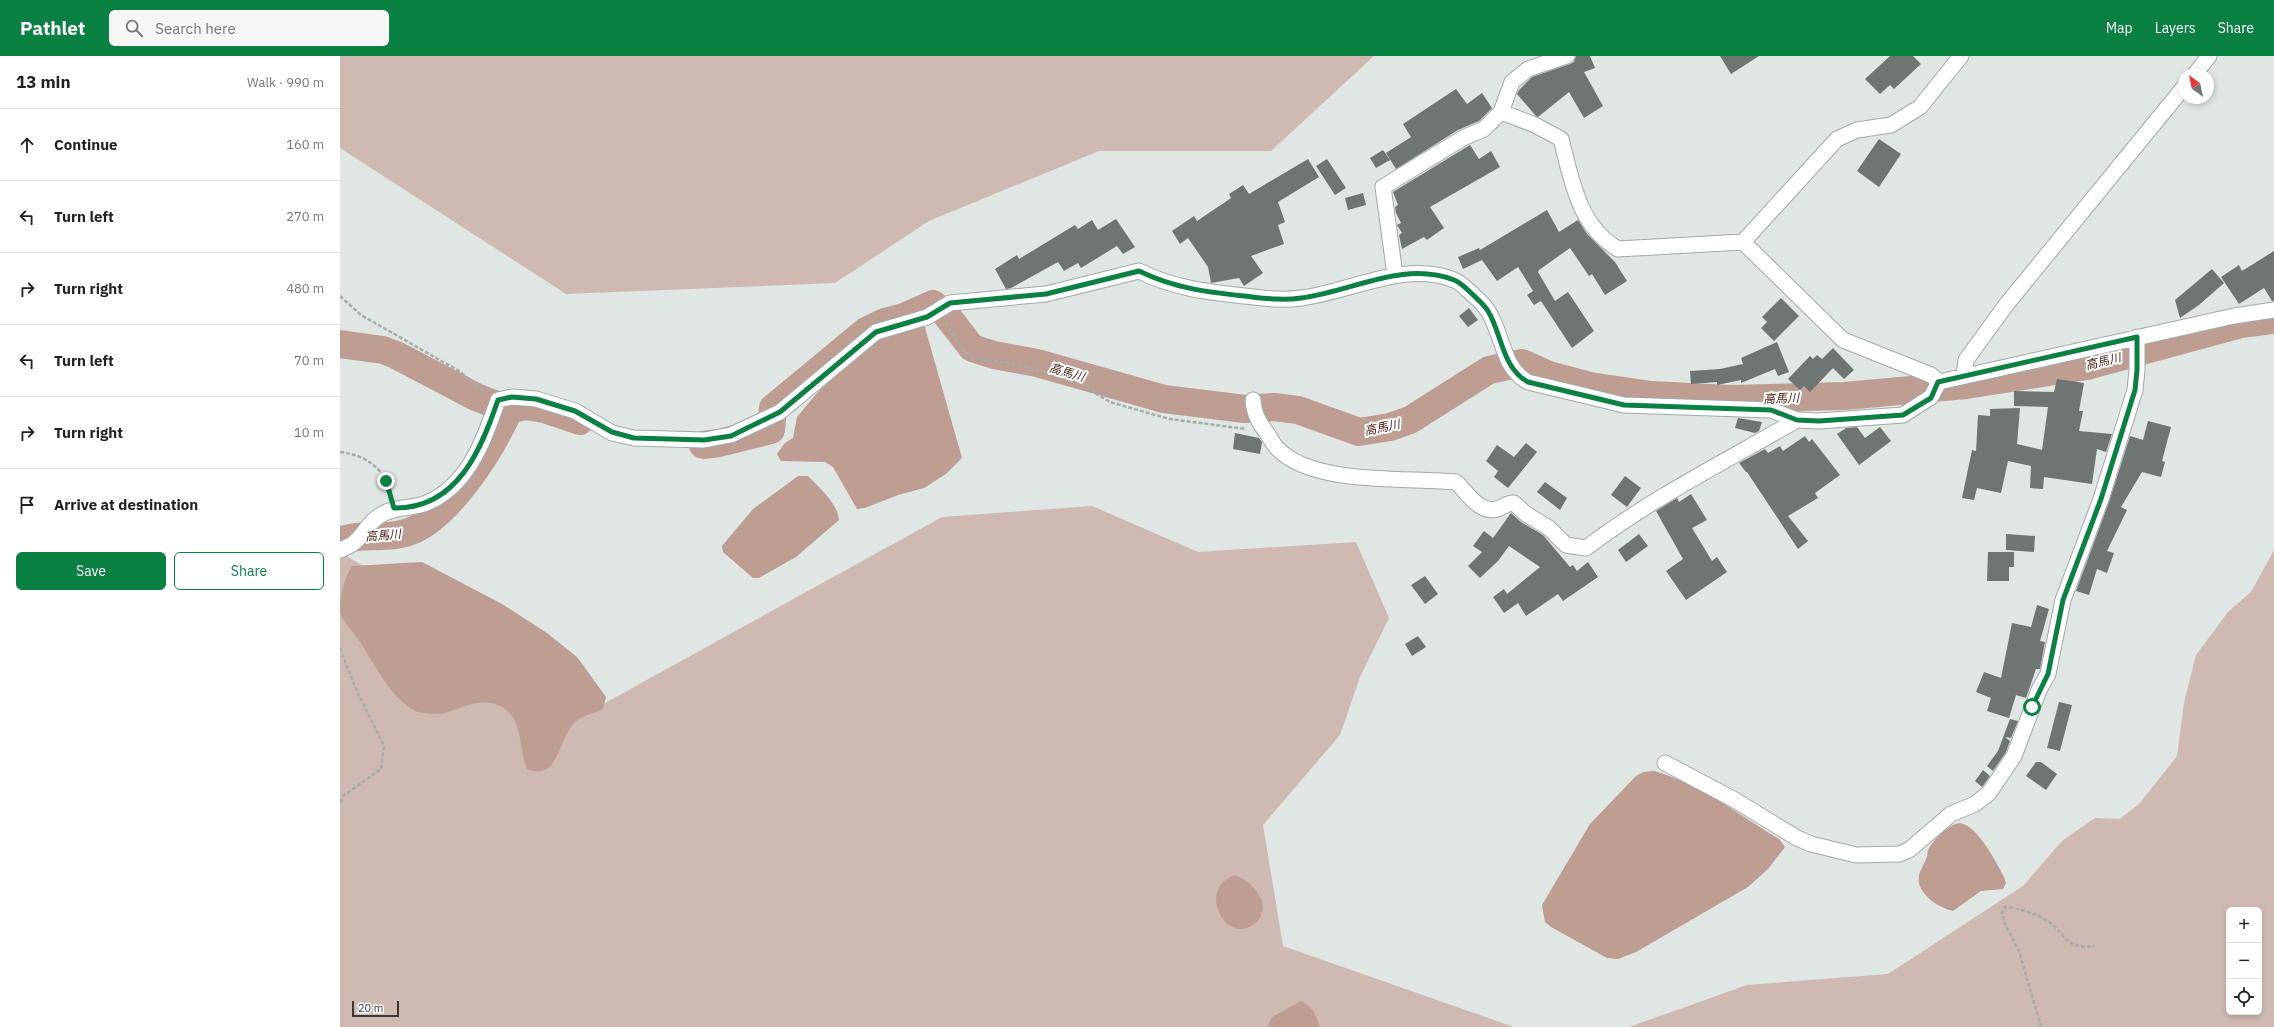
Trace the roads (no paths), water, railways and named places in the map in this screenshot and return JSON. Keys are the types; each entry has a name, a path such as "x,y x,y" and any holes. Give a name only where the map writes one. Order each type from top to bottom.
{"street":[{"path":"1395,275 1383,187 1463,138 1484,129 1502,112 1512,82 1528,69 1566,56"},
{"path":"1502,112 1536,125 1561,139 1577,201 1602,240 1618,249 1743,242 1837,139 1857,130 1891,125 1920,107 1961,56"},
{"path":"2200,68 2209,56"},
{"path":"1964,375 1966,360 2006,305 2178,94"},
{"path":"1743,242 1843,340 1931,375 1938,382"},
{"path":"340,550 356,541 366,526 380,515 394,508 407,508 425,504 438,497 458,480 472,462 486,437 498,400 512,397 536,399 575,411 612,432 634,438 704,440 731,436 780,412 876,332 927,317 936,310 950,303 1046,294 1139,271 1152,278 1191,290 1215,295 1267,300 1301,298 1395,275 1419,274 1444,276 1457,281 1481,302 1488,311 1512,368 1519,377 1528,382 1624,405 1771,410 1797,420 1819,421 1903,415 1931,398 1938,382"},
{"path":"1938,382 2137,337 2274,310"},
{"path":"1665,763 1733,799 1797,838 1811,844 1856,855 1892,855 1910,850 1951,814 1975,804 1989,793 2014,756 2034,701 2048,674 2063,600 2101,499 2135,390 2137,370 2137,337"},
{"path":"1254,400 1257,419 1278,449 1297,463 1329,473 1358,478 1456,482 1478,506 1489,510 1497,509 1507,503 1514,503 1526,514 1549,528 1566,545 1586,548 1617,525 1656,500 1797,420"}],"waterway":[{"name":"高馬川","path":"703,445 719,443 771,430 773,408 866,331 885,322 904,317 933,304 944,312 972,348 994,355 1037,363 1164,399 1245,409 1274,407 1298,410 1359,432 1390,427 1410,420 1489,370 1522,363 1549,375 1590,386 1651,395 1730,399 1845,396 1966,385 2087,366 2241,324 2274,320"},
{"name":"高馬川","path":"340,344 383,350 396,355 476,397 509,410 525,406 544,409 580,421"},
{"name":"高馬川","path":"340,541 355,537 401,534 418,528 434,517 450,501 479,464 509,410"}]}
